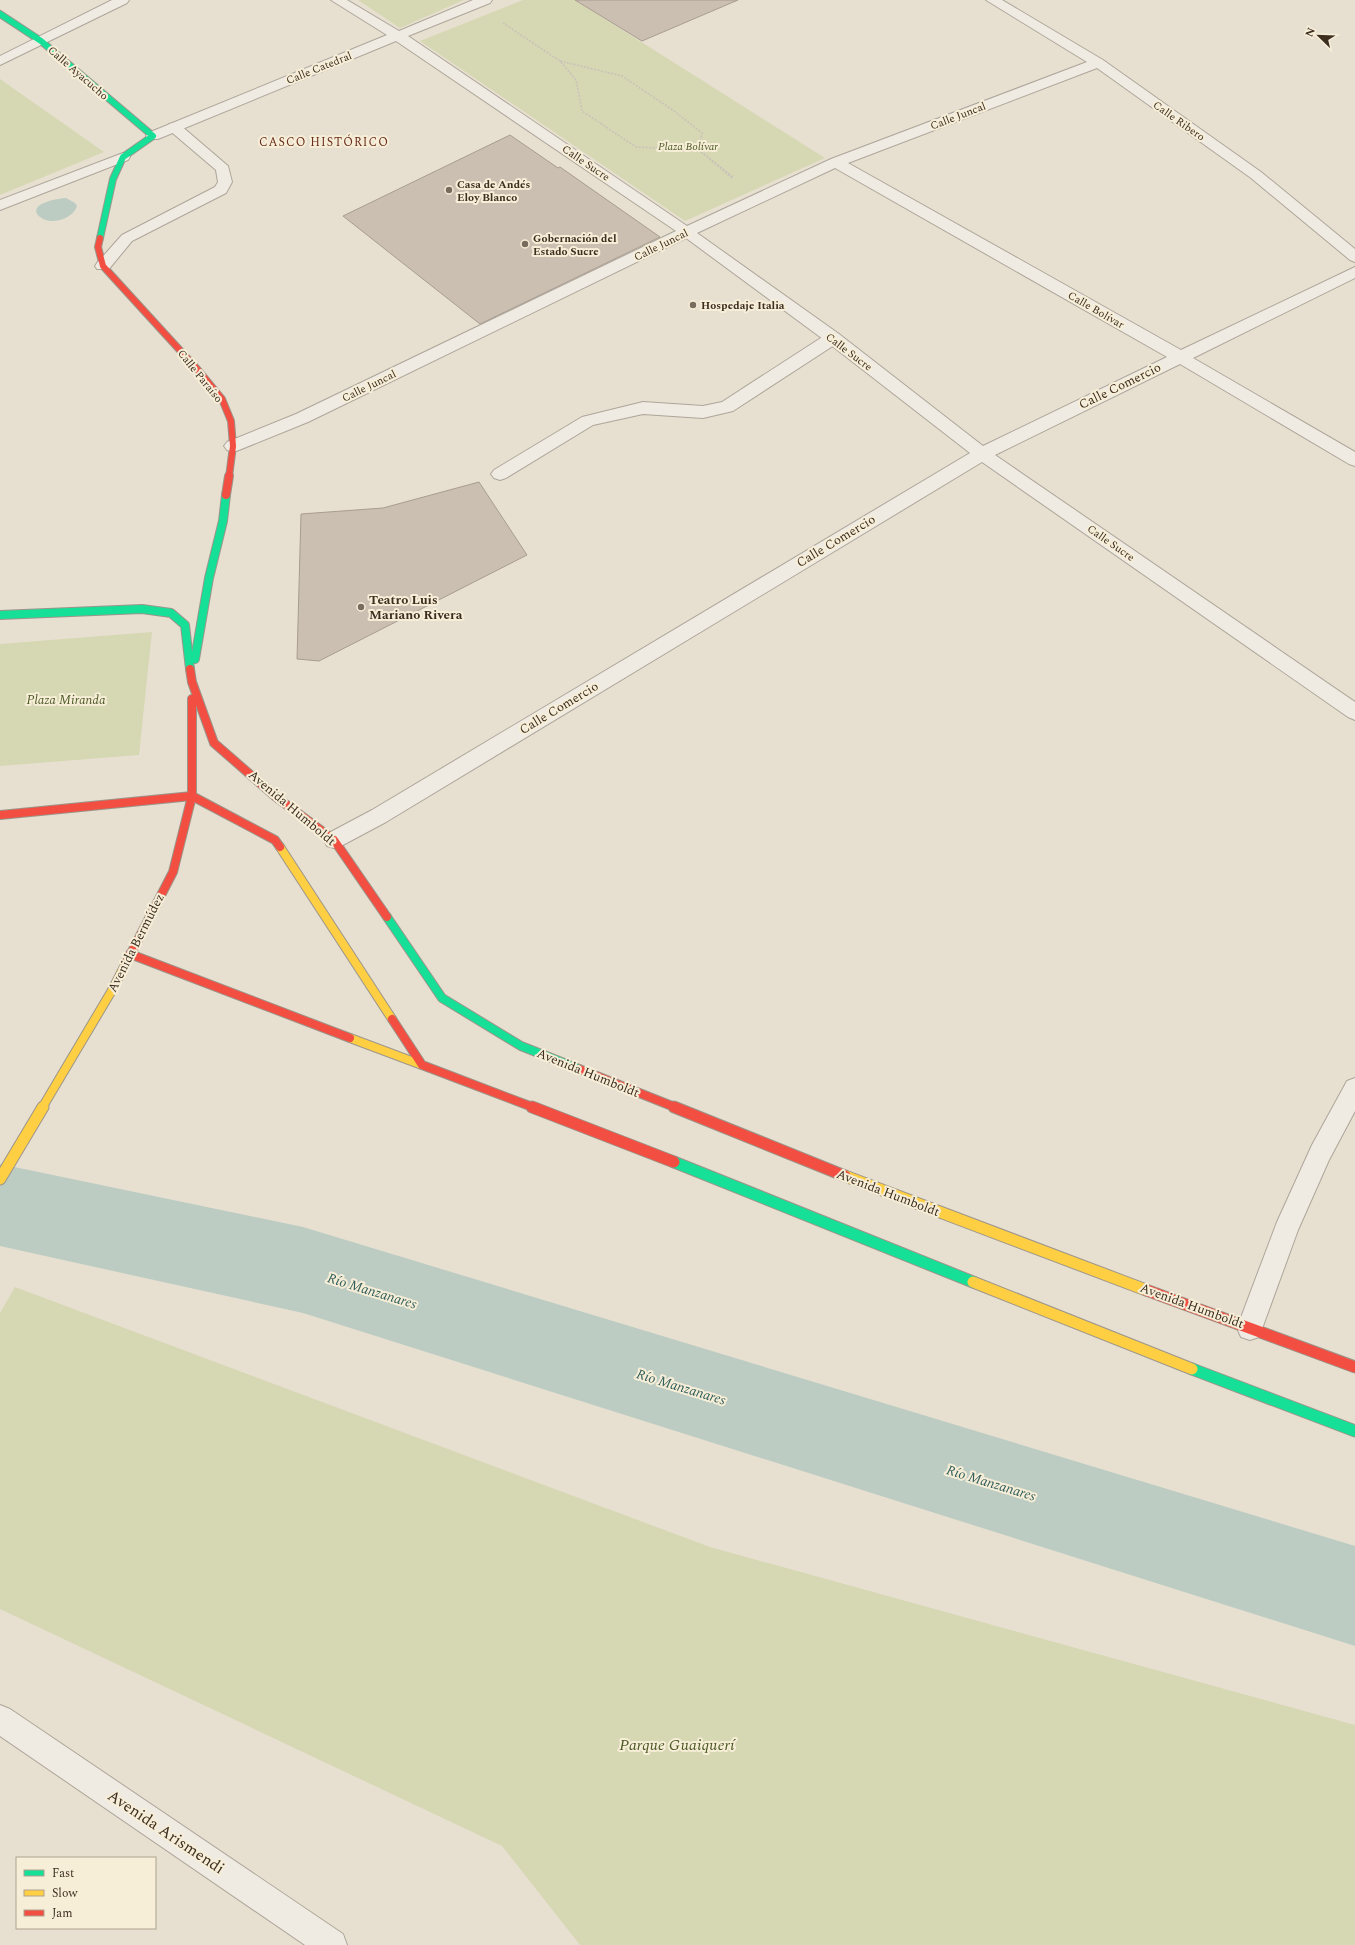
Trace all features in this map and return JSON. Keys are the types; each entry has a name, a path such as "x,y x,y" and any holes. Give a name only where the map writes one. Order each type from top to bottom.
{"main road":[{"name":"Calle Ayacucho","path":"0,14 41,41 153,136"},
{"path":"123,157 153,136"},
{"name":"Calle Paraíso","path":"123,157 113,179 98,247 104,266 198,370 222,399 231,421 233,446 223,521 209,578 192,682"},
{"name":"Avenida Humboldt","path":"0,615 142,608 171,613 185,625 192,682 214,743 276,796 334,840 442,998 521,1046 905,1200 1355,1366"},
{"name":"Avenida Bermúdez","path":"0,1179 111,992 173,872 192,796 192,682"},
{"path":"0,815 192,796 275,840 422,1065"},
{"path":"130,954 605,1134 1152,1354 1355,1432"}],"street":[{"path":"0,61 122,0"},
{"name":"Calle Sucre","path":"338,0 398,36 688,233 833,338 982,454 1355,712"},
{"name":"Calle Ribero","path":"993,0 1098,63 1256,175 1355,256"},
{"name":"Calle Catedral","path":"153,136 480,2"},
{"name":"Calle Juncal","path":"233,446 302,418 688,233 757,198 836,162 1098,63"},
{"path":"104,266 127,238 220,190 225,182 223,169 174,127"},
{"path":"0,205 123,157"},
{"name":"Calle Bolívar","path":"836,162 1180,357 1355,460"},
{"name":"Calle Comercio","path":"334,840 379,816 982,454 1355,272"},
{"path":"500,474 588,421 643,408 703,412 727,407 833,338"},
{"path":"1250,1328 1286,1230 1320,1153 1355,1088"},
{"name":"Avenida Arismendi","path":"0,1719 332,1945"}],"path":[{"path":"480,2 560,61 576,80 582,111 636,147 699,150 757,198"},
{"path":"560,61 622,76 674,111 702,133 699,150"}],"green space":[{"path":"358,0 464,0 400,28"},
{"name":"Plaza Bolívar","path":"523,0 575,0 825,158 685,221 420,41"},
{"path":"0,79 104,152 0,195"},
{"name":"Plaza Miranda","path":"152,632 139,755 0,766 0,644"},
{"name":"Parque Guaiquerí","path":"15,1287 710,1547 1355,1725 1355,1945 580,1945 502,1846 0,1609 0,1313"}],"shaded area":[{"path":"66,198 75,203 77,206 75,211 66,218 55,221 44,220 37,212 40,205 57,199"}],"building":[{"path":"575,0 738,0 642,41"},
{"name":"Gobernación del Estado Sucre","path":"510,135 558,168 560,167 660,237 480,324 343,216"},
{"name":"Teatro Luis Mariano Rivera","path":"479,482 527,555 319,661 297,659 301,514 383,508"}],"waterway":[{"name":"Río Manzanares","path":"0,1205 303,1270 1355,1596"}],"traffic: fast":[{"path":"0,14 41,41 153,136 123,157 113,179 100,238"},
{"path":"195,659 209,578 223,521 226,495"},
{"path":"0,615 142,609 171,613 185,625 190,669"},
{"path":"387,917 442,998 521,1046 579,1069"},
{"path":"674,1162 973,1282"},
{"path":"1192,1369 1355,1431"}],"traffic: slow":[{"path":"280,847 392,1019"},
{"path":"0,1179 111,992 125,965"},
{"path":"350,1038 422,1065"},
{"path":"845,1176 1146,1290"},
{"path":"973,1282 1192,1369"}],"traffic: jam":[{"path":"100,238 98,247 103,266 198,370 222,399 231,421 233,446 226,495"},
{"path":"190,669 192,682 214,743 276,797 334,840 387,917"},
{"path":"125,965 173,872 192,796 192,699"},
{"path":"0,815 192,796 275,840 280,847"},
{"path":"130,954 350,1038"},
{"path":"392,1019 422,1065 674,1162"},
{"path":"579,1069 845,1176"},
{"path":"1146,1290 1355,1367"}],"place":[{"name":"Casa de Andés Eloy Blanco","path":"449,190"},
{"name":"Gobernación del Estado Sucre","path":"525,244"},
{"name":"Hospedaje Italia","path":"693,305"},
{"name":"Teatro Luis Mariano Rivera","path":"361,607"}],"district":[{"name":"CASCO HISTÓRICO","path":"324,142"}]}
